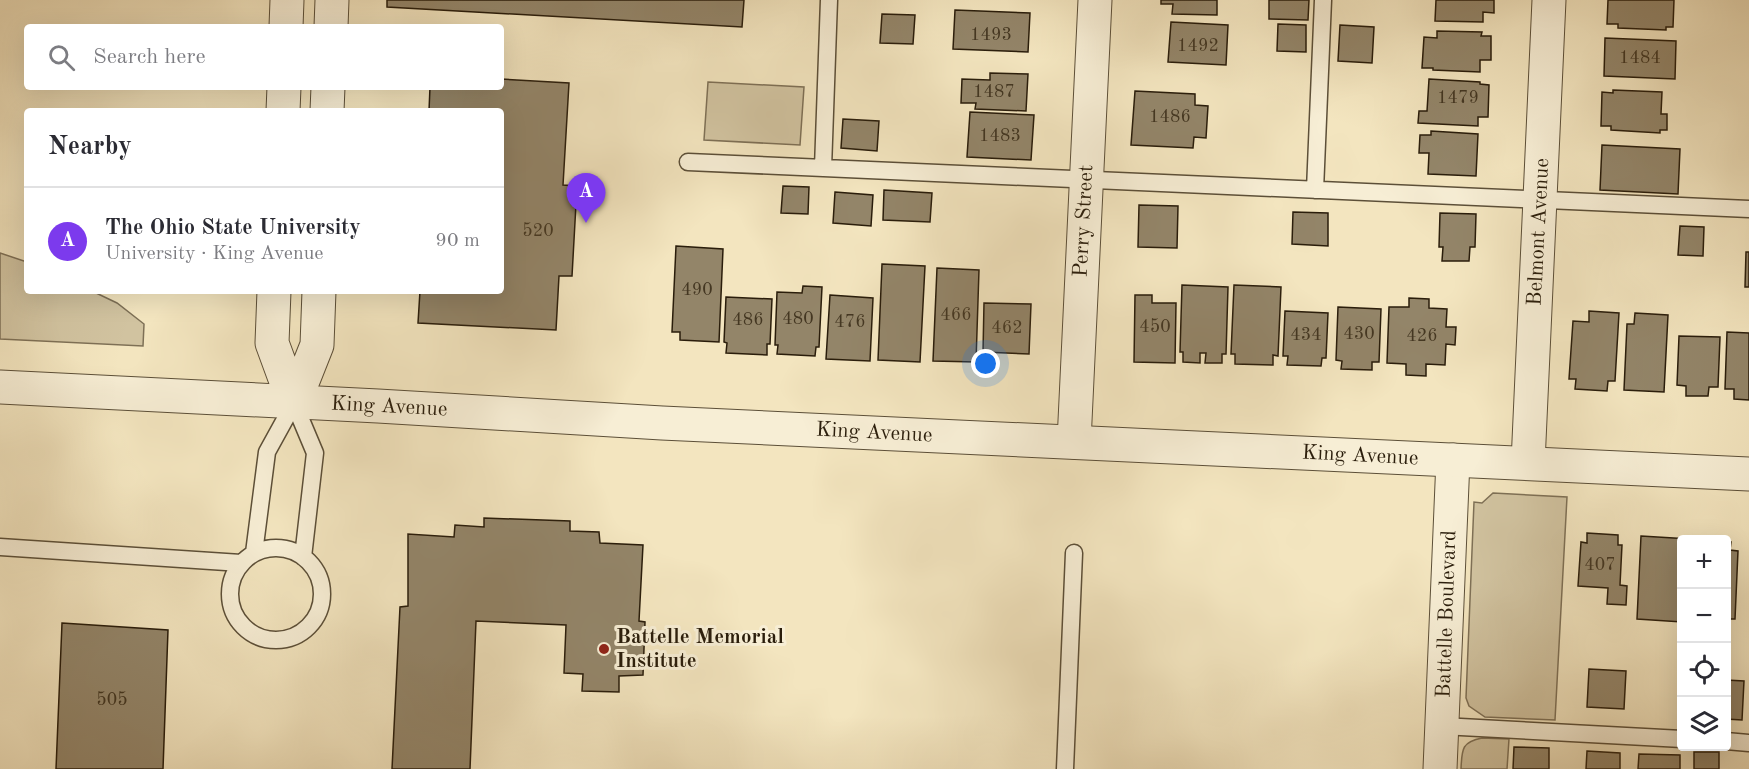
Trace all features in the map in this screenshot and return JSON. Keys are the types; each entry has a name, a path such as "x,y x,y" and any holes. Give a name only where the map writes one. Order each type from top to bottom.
{"street":[{"path":"286,24 287,0"},
{"path":"331,24 332,0"},
{"name":"Perry Street","path":"1074,442 1095,0"},
{"name":"Belmont Avenue","path":"1528,463 1549,0"},
{"path":"283,108 284,90"},
{"path":"327,108 328,90"},
{"path":"274,294 272,343 294,403"},
{"path":"294,403 317,345 319,294"},
{"name":"King Avenue","path":"0,387 684,424 1749,474"},
{"name":"Battelle Boulevard","path":"1440,769 1453,460"}],"lane":[{"path":"824,168 829,0"},
{"path":"1315,190 1323,0"},
{"path":"688,162 1749,209"},
{"path":"294,403 315,453 303,557"},
{"path":"248,558 267,452 294,403"},
{"path":"0,547 248,558"},
{"path":"269,548 284,548 310,562 318,574 322,589 321,604 316,618 306,629 293,637 278,640 264,638 250,632 238,621 231,607 230,592 233,576 248,558 269,548"},
{"path":"1065,769 1074,553"},
{"path":"1442,726 1677,739"},
{"path":"1731,741 1749,743"}],"shaded area":[{"path":"708,82 804,87 800,145 704,140"},
{"path":"0,253 24,261 24,294 98,294 117,303 144,324 143,346 0,339"},
{"path":"1493,493 1567,497 1555,720 1485,717 1469,706 1466,698 1474,502 1482,503"},
{"path":"1482,738 1509,739 1507,769 1461,769 1466,745"}],"building":[{"path":"387,0 744,0 742,27 387,7"},
{"path":"1161,0 1217,0 1217,15 1172,14 1173,4 1161,4"},
{"path":"1269,0 1309,0 1308,20 1269,19"},
{"path":"1436,0 1494,0 1494,13 1483,12 1483,22 1435,21"},
{"path":"1608,0 1674,0 1673,27 1666,27 1666,30 1618,28 1618,24 1607,24"},
{"path":"955,10 1030,13 1028,52 953,49"},
{"path":"882,14 915,15 913,44 880,43"},
{"path":"1171,22 1228,25 1226,65 1168,62"},
{"path":"1278,24 1306,25 1306,52 1277,51"},
{"path":"1340,25 1374,27 1372,63 1338,61"},
{"path":"1437,31 1482,32 1481,36 1491,36 1491,60 1480,60 1480,72 1422,68 1424,37 1437,38"},
{"path":"1605,38 1676,41 1675,79 1604,76"},
{"path":"990,73 1028,74 1026,111 975,109 976,103 961,103 962,79 990,80"},
{"path":"504,79 569,83 563,185 577,186 572,276 559,276 556,330 418,323 420,294 504,294 504,108 429,108 430,90 504,90"},
{"path":"1429,79 1480,82 1480,84 1489,85 1488,117 1478,117 1478,126 1418,123 1419,111 1427,111"},
{"path":"1613,90 1662,92 1661,114 1667,114 1667,130 1660,130 1660,133 1611,130 1611,126 1601,126 1602,92 1613,93"},
{"path":"1135,91 1195,94 1195,105 1208,106 1206,138 1194,137 1193,148 1131,145"},
{"path":"970,112 1034,115 1031,160 967,157"},
{"path":"843,119 879,121 877,151 841,148"},
{"path":"1431,131 1478,134 1476,176 1428,174 1429,153 1419,153 1420,135 1431,135"},
{"path":"1602,145 1680,149 1678,194 1600,190"},
{"path":"783,186 809,187 808,214 781,213"},
{"path":"884,190 932,193 930,222 883,220"},
{"path":"835,192 873,195 871,226 833,223"},
{"path":"1139,205 1178,206 1177,248 1138,247"},
{"path":"1293,212 1328,213 1328,246 1292,244"},
{"path":"1440,213 1476,214 1475,247 1470,247 1469,261 1442,261 1443,247 1439,247"},
{"path":"1680,226 1704,227 1703,256 1678,255"},
{"path":"676,246 723,249 719,342 680,340 680,332 672,332"},
{"path":"1746,252 1749,252 1749,287 1745,287"},
{"path":"882,264 925,266 920,362 878,360"},
{"path":"937,268 979,270 976,362 933,361"},
{"path":"1182,285 1228,287 1226,354 1222,354 1222,363 1205,363 1206,353 1200,353 1200,363 1183,362 1183,352 1180,352"},
{"path":"1234,285 1281,287 1278,356 1273,355 1273,365 1235,364 1235,354 1231,354"},
{"path":"803,286 822,287 819,347 816,347 815,356 777,354 778,345 775,345 777,292 802,293"},
{"path":"830,295 873,298 870,361 826,359"},
{"path":"1135,295 1152,295 1152,303 1176,303 1175,363 1134,362"},
{"path":"726,297 772,299 770,344 767,344 767,355 726,353 727,343 724,342"},
{"path":"1409,298 1429,299 1429,308 1447,309 1446,327 1456,327 1455,345 1446,344 1445,365 1426,364 1426,376 1406,375 1406,364 1387,363 1389,307 1409,307"},
{"path":"984,303 1031,304 1029,354 983,352"},
{"path":"1338,307 1381,309 1379,362 1372,362 1372,370 1341,369 1342,361 1336,360"},
{"path":"1285,311 1328,313 1326,358 1322,358 1321,366 1287,365 1288,356 1283,356"},
{"path":"1589,311 1619,313 1615,381 1608,381 1607,391 1575,389 1576,379 1569,379 1573,321 1589,322"},
{"path":"1635,313 1668,315 1664,392 1624,390 1627,324 1634,324"},
{"path":"1727,332 1749,333 1749,400 1734,399 1734,389 1725,389"},
{"path":"1679,336 1720,337 1718,387 1709,387 1708,396 1686,396 1686,386 1677,385"},
{"name":"Battelle Memorial Institute","path":"484,518 570,521 570,531 599,532 600,543 643,545 639,621 645,622 643,675 619,676 619,692 582,691 583,674 564,673 566,625 476,621 470,769 392,769 400,607 408,606 408,534 454,537 455,525 484,527"},
{"path":"1587,533 1618,535 1618,545 1622,545 1620,585 1627,586 1626,605 1607,604 1608,588 1578,586 1581,542 1587,543"},
{"path":"1641,536 1677,538 1677,622 1637,619"},
{"path":"1731,550 1738,551 1735,619 1731,619"},
{"path":"62,623 168,630 163,769 56,769"},
{"path":"1589,669 1626,671 1624,709 1587,707"},
{"path":"1731,680 1744,681 1742,720 1731,719"},
{"path":"1514,747 1549,748 1549,769 1513,769"},
{"path":"1587,751 1620,753 1620,769 1586,769"},
{"path":"1694,752 1719,752 1719,769 1694,769"},
{"path":"1639,754 1680,755 1680,769 1638,769"}],"place":[{"name":"The Ohio State University","path":"586,223"},
{"name":"Battelle Memorial Institute","path":"604,649"}]}
